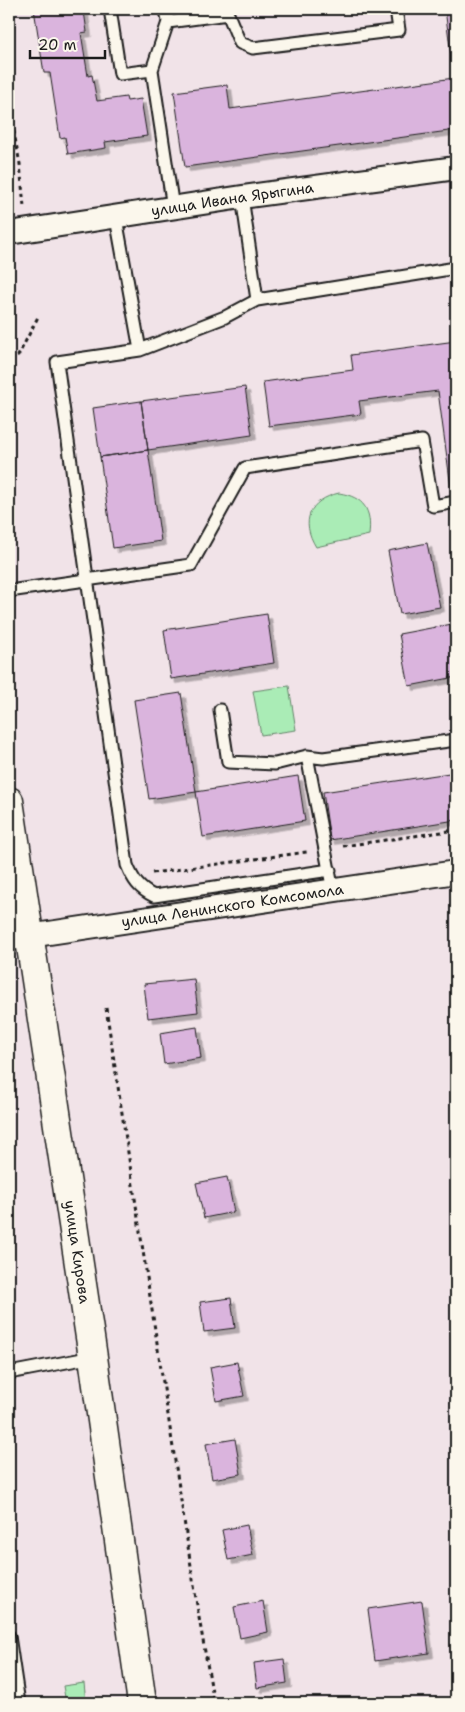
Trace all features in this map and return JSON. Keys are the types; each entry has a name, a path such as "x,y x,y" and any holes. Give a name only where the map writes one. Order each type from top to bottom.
{"main road":[{"name":"улица Кирова","path":"9,800 19,937 93,1357 142,1703"}],"street":[{"name":"улица Ивана Ярыгина","path":"9,234 242,197 456,168"},
{"name":"улица Ленинского Комсомола","path":"19,937 332,880 456,872"}],"lane":[{"path":"110,9 120,74 152,70"},
{"path":"166,9 168,22 152,70 173,208"},
{"path":"168,22 228,14 240,43 253,48 399,30 396,9"},
{"path":"242,197 257,300"},
{"path":"116,218 140,350"},
{"path":"307,756 332,880 154,896 144,890 132,876 127,865 57,362 140,350 225,317 257,300 456,268"},
{"path":"9,591 191,565 245,468 422,441 433,506 456,502"},
{"path":"220,710 228,762 275,764 307,756 323,758 456,740"},
{"path":"9,1373 93,1357"},
{"path":"9,1636 12,1687 19,1703"}],"path":[{"path":"9,107 20,164 24,210"},
{"path":"9,358 18,356 39,315"},
{"path":"132,876 456,830"},
{"path":"106,1008 198,1612 214,1703"}],"green space":[{"path":"339,493 355,498 364,506 369,518 369,535 316,547 309,529 308,520 310,513 320,501"},
{"path":"289,686 296,730 261,735 253,691"},
{"path":"84,1683 86,1703 66,1703 63,1686"}],"building":[{"path":"34,9 78,9 78,12 84,11 87,32 81,33 88,76 92,75 97,101 126,97 127,101 141,99 147,136 105,142 106,148 68,154 65,137 60,138 50,73 44,73"},
{"path":"445,9 456,9 456,130 185,167 174,92 227,85 230,109 454,78"},
{"path":"456,341 456,494 452,495 438,391 359,401 361,414 269,426 263,382 353,370 351,355"},
{"path":"245,387 252,435 148,450 141,401"},
{"path":"141,401 148,450 100,457 93,408"},
{"path":"148,450 161,541 113,548 100,457"},
{"path":"427,543 440,607 400,614 388,551"},
{"path":"267,614 274,663 171,679 164,630"},
{"path":"452,624 456,650 456,677 409,686 399,634"},
{"path":"181,693 196,792 149,799 134,700"},
{"path":"456,772 456,820 330,840 323,792"},
{"path":"298,776 305,821 203,837 196,792"},
{"path":"194,979 198,1012 148,1018 144,984"},
{"path":"197,1027 201,1058 164,1064 160,1033"},
{"path":"227,1177 234,1212 204,1218 196,1183"},
{"path":"231,1298 235,1328 204,1332 200,1302"},
{"path":"237,1362 244,1396 216,1401 210,1367"},
{"path":"235,1439 241,1474 212,1479 206,1444"},
{"path":"247,1525 253,1555 228,1560 222,1530"},
{"path":"263,1601 268,1632 240,1638 234,1607"},
{"path":"422,1601 429,1653 375,1661 368,1609"},
{"path":"284,1659 287,1683 257,1688 254,1663"}]}
